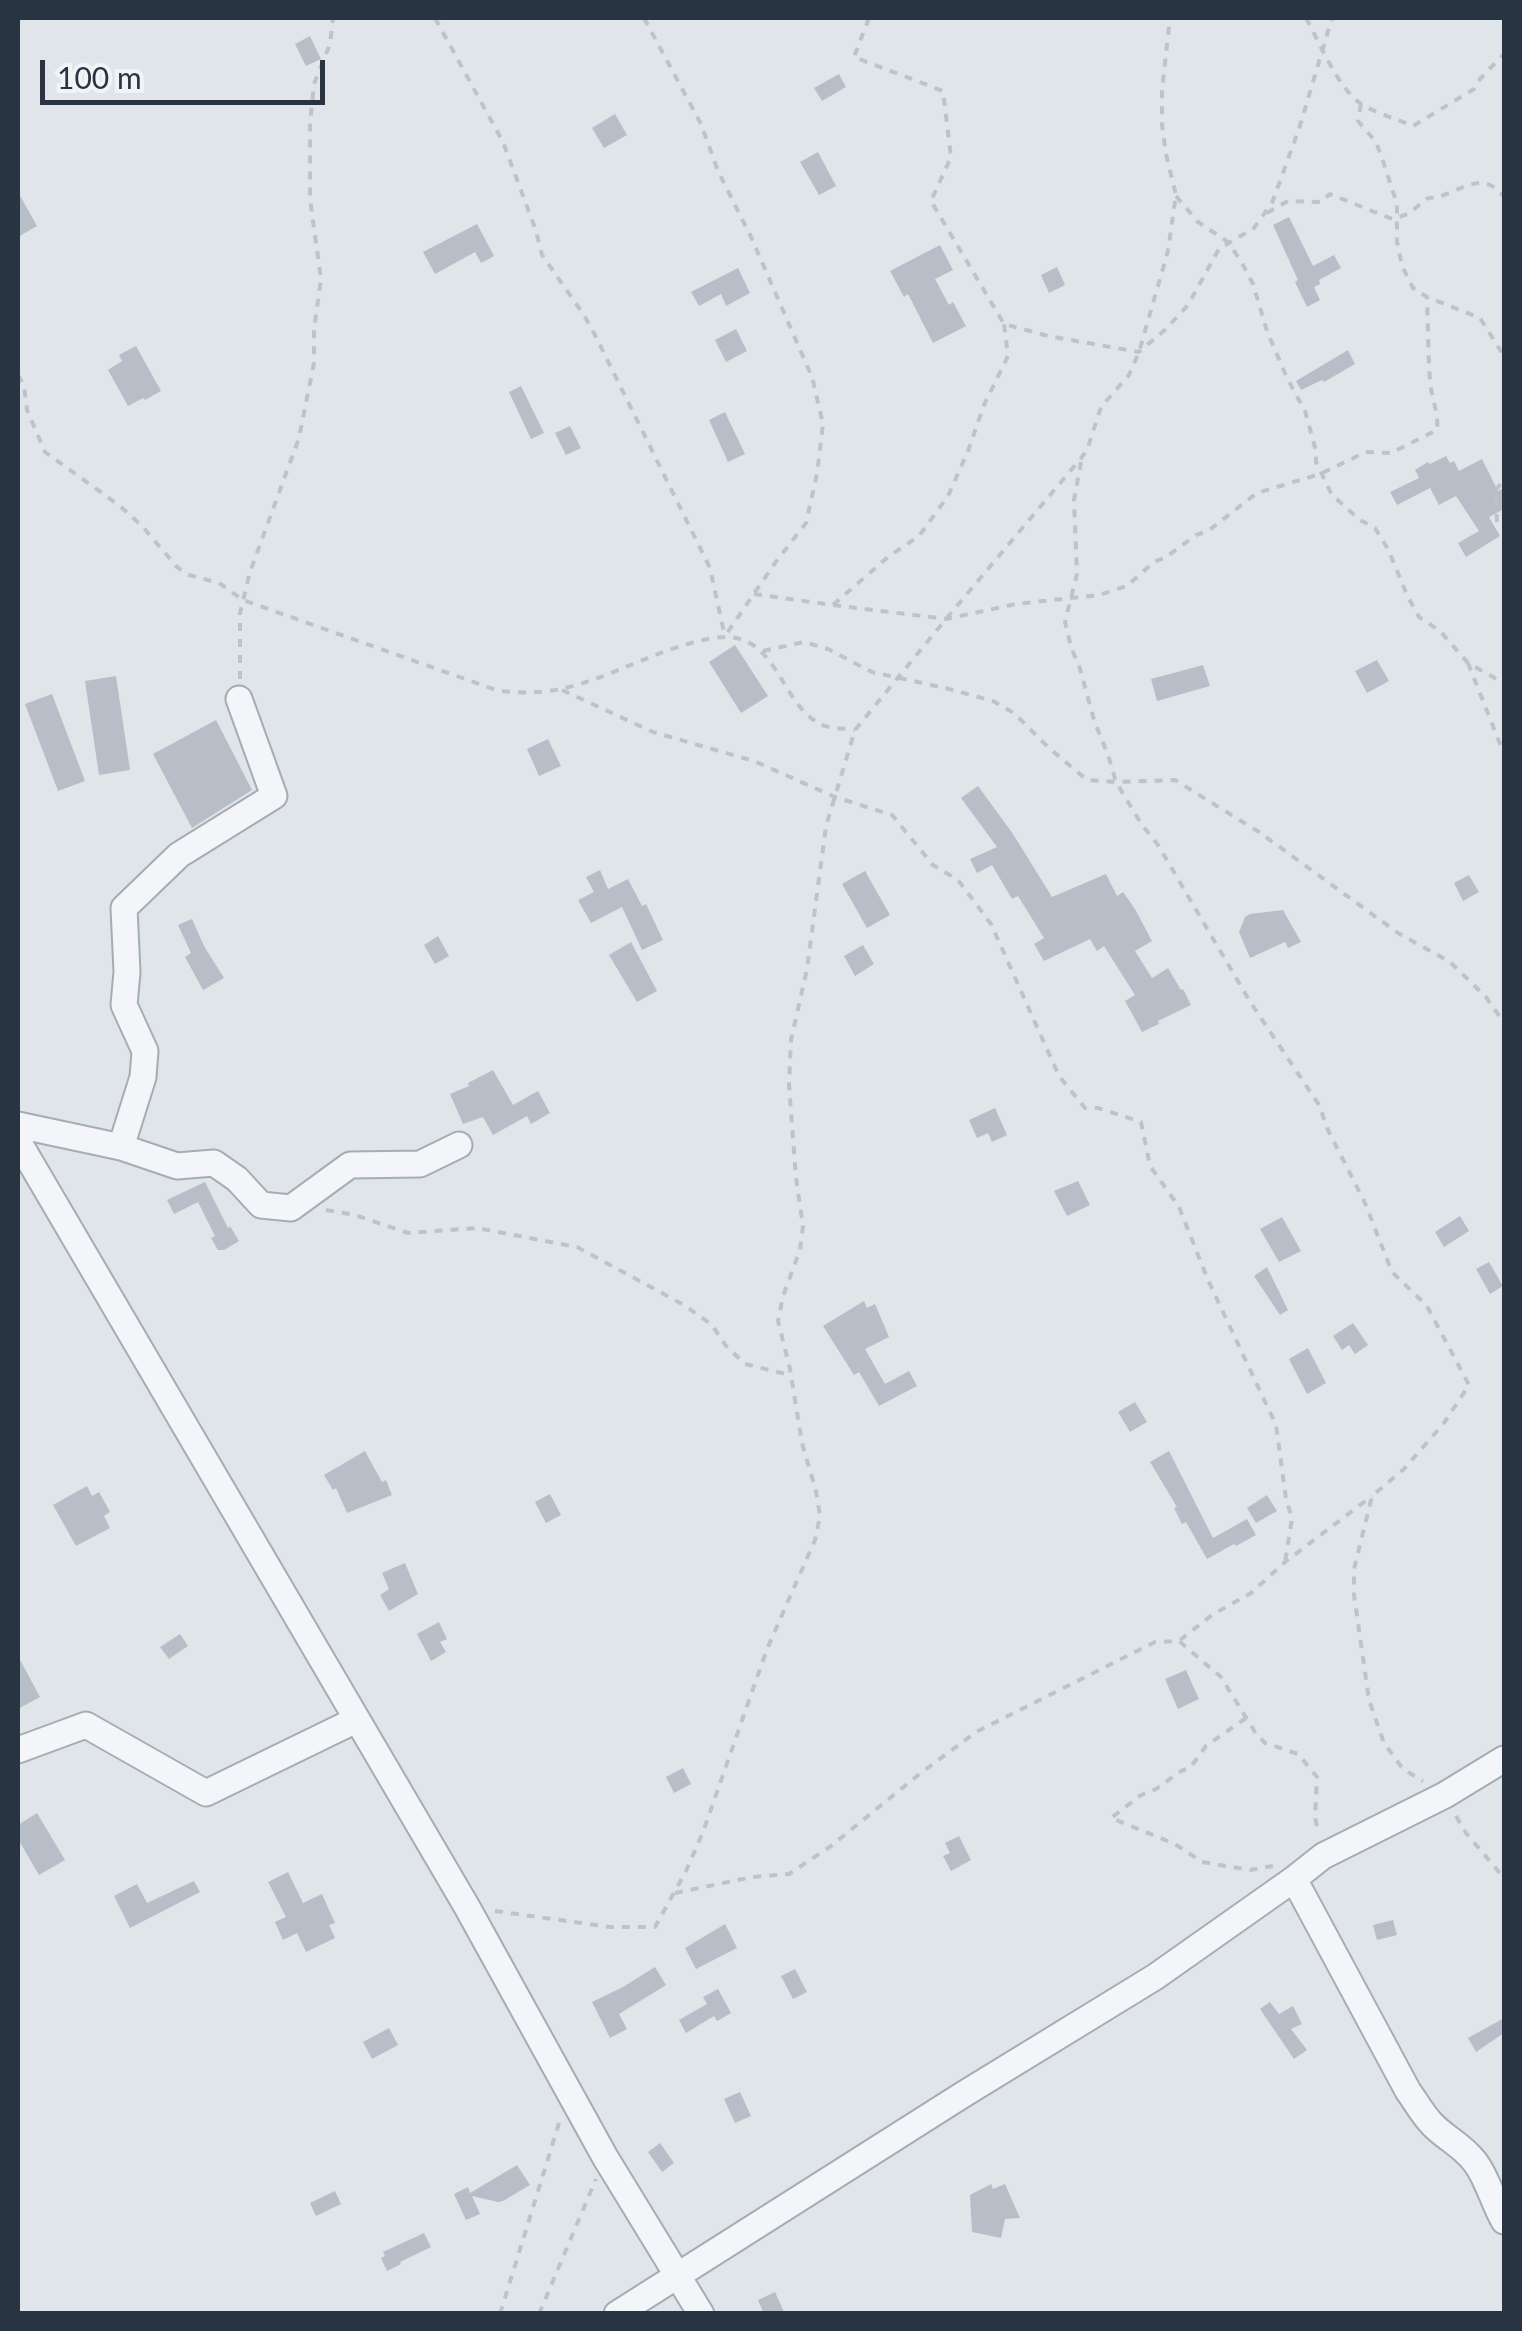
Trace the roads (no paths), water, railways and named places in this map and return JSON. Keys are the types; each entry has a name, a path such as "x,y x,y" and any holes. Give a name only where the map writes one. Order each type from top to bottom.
{"street":[{"path":"121,1147 146,1051 124,1005 124,908 179,854 274,796 240,699"},
{"path":"18,1125 121,1147 178,1166 214,1163 237,1178 260,1205 291,1208 350,1165 420,1164 459,1145"},
{"path":"18,1141 467,1907 605,2156 702,2314"},
{"path":"18,1750 86,1724 206,1793 356,1720"},
{"path":"617,2314 1154,1977 1290,1871 1445,1796 1504,1759"},
{"path":"1290,1871 1408,2091 1428,2121 1454,2140 1479,2167 1504,2220"}]}
